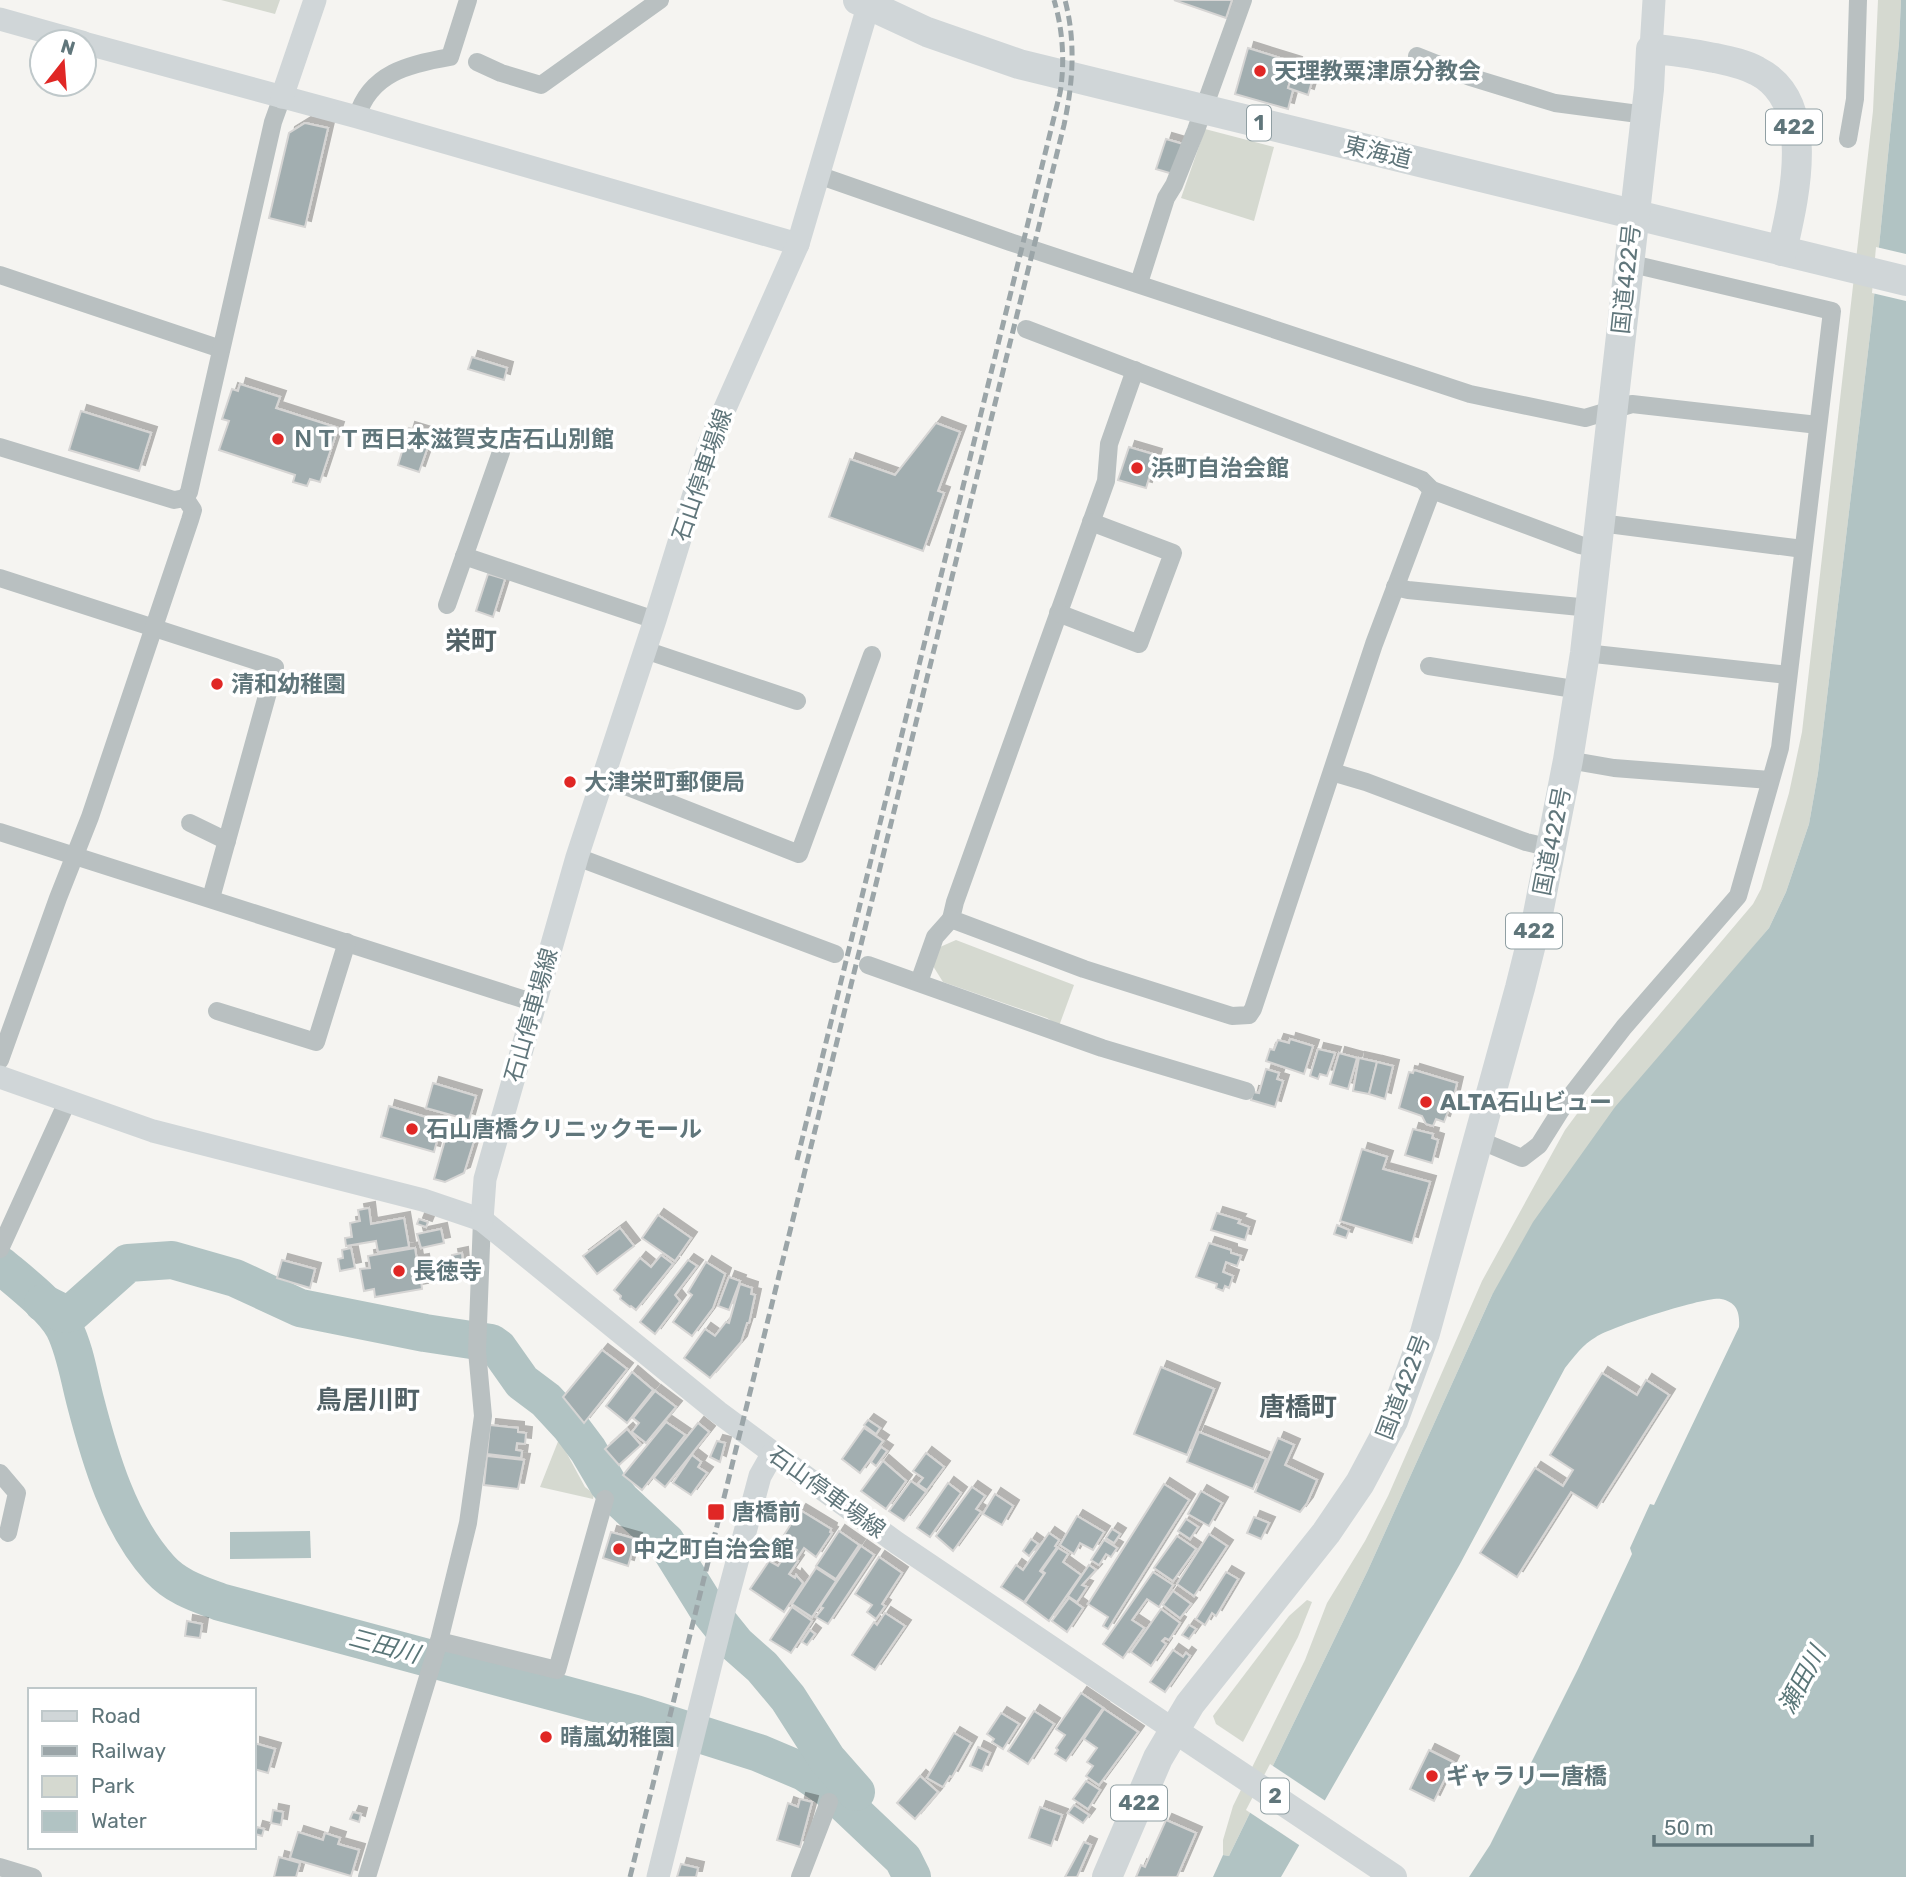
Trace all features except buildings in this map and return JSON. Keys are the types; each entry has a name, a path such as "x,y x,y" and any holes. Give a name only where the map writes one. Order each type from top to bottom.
{"highway":[{"name":"東海道","path":"865,1 927,32 1019,64 1906,281"},
{"name":"国道422号","path":"1107,1877 1158,1758 1174,1730 1206,1683 1326,1533 1378,1451 1401,1399 1425,1332 1536,924 1568,760 1585,653 1651,49"},
{"name":"422","path":"1651,49 1681,50 1758,71 1774,83 1787,102 1794,124 1797,165 1782,251"}],"main road":[{"path":"282,97 315,0"},
{"path":"1651,49 1654,0"},
{"name":"石山停車場線","path":"865,1 798,244 710,442 577,857 485,1180 482,1220 718,1412 773,1453 897,1543 1174,1730"},
{"path":"0,19 32,28"},
{"path":"98,46 357,117 798,244"},
{"path":"0,1077 153,1131 423,1200 482,1220"},
{"path":"658,1877 760,1476 773,1453"},
{"name":"2","path":"1174,1730 1394,1877"}],"street":[{"path":"357,117 362,100 380,80 419,63 450,57 468,0"},
{"path":"477,62 501,73 541,85 660,0"},
{"path":"1139,283 1166,198 1174,186 1204,110 1243,0"},
{"path":"1848,139 1855,99 1858,0"},
{"path":"865,1 938,36 1045,72 1634,213"},
{"path":"1417,56 1470,77 1555,103 1646,114"},
{"path":"0,447 174,500 185,498 189,492 273,121 282,97"},
{"path":"818,175 1470,394 1585,418 1632,404 1818,425"},
{"path":"1479,1140 1522,1158 1539,1145 1566,1102 1615,1038 1738,896 1780,748 1832,311 1628,263"},
{"path":"0,275 221,349"},
{"path":"1026,329 1422,481 1432,490 1580,545 1598,536 1803,549"},
{"path":"919,982 935,937 951,919 1106,481 1109,444 1135,370"},
{"path":"447,605 501,452"},
{"path":"951,919 1097,973 1232,1016 1249,1015 1374,644 1432,490"},
{"path":"0,1060 94,805 192,510 185,498"},
{"path":"1058,613 1139,644 1174,553 1091,522"},
{"path":"464,556 655,620"},
{"path":"0,578 275,667 211,898"},
{"path":"1395,587 1590,608"},
{"path":"645,650 797,701"},
{"path":"1585,653 1788,675"},
{"path":"603,777 799,853 872,655"},
{"path":"1429,666 1580,690"},
{"path":"1568,760 1614,768 1770,780"},
{"path":"1332,772 1366,782 1526,842 1551,848"},
{"path":"190,823 227,841"},
{"path":"0,832 535,1003"},
{"path":"577,857 835,954"},
{"path":"218,1011 316,1042 347,942"},
{"path":"868,965 1101,1048 1246,1091"},
{"path":"0,1250 67,1102"},
{"path":"367,1877 437,1646 468,1523 483,1416 477,1340 482,1220"},
{"path":"0,1473 17,1493 8,1533"},
{"path":"437,1646 557,1670 605,1499"},
{"path":"800,1877 830,1802"}],"green space":[{"path":"221,0 280,0 275,14"},
{"path":"1878,0 1901,0 1872,318 1818,773 1809,824 1786,892 1769,928 1693,1019 1492,1295 1368,1570 1229,1856 1223,1855 1223,1840 1233,1806 1305,1660 1327,1603 1365,1541 1388,1496 1482,1281 1565,1130 1588,1099 1753,904 1761,889 1789,793 1802,732 1873,111"},
{"path":"1205,129 1274,147 1254,221 1181,198"},
{"path":"956,940 1074,985 1059,1026 1047,1018 943,982 933,966 940,947"},
{"path":"559,1439 585,1487 594,1494 593,1499 540,1487"},
{"path":"1307,1600 1312,1602 1298,1637 1243,1742 1216,1724 1213,1716 1289,1616"}],"water":[{"name":"瀬田川","path":"1901,0 1906,0 1906,1877 1469,1877 1490,1845 1578,1669 1632,1554 1630,1548 1650,1504 1654,1505 1739,1327 1739,1317 1734,1305 1721,1299 1712,1299 1620,1326 1596,1337 1579,1351 1565,1368 1460,1564 1281,1877 1213,1877 1223,1855 1229,1856 1368,1570 1492,1295 1533,1222 1615,1107 1769,928 1786,892 1809,824 1818,773 1872,318"},
{"path":"310,1531 311,1558 230,1559 230,1532"}],"pier":[{"path":"1876,247 1906,254 1906,301 1872,293"},
{"path":"1270,1764 1327,1802 1302,1847 1246,1810"}],"waterway":[{"path":"43,1303 65,1314 73,1312 128,1263 172,1260 235,1278 300,1308 491,1343 498,1348 522,1382 546,1400 570,1426 622,1501 666,1542 707,1608 736,1644 762,1667 788,1698 827,1759 856,1792"},
{"name":"三田川","path":"0,1265 44,1303 64,1328 74,1354 97,1445 122,1511 146,1551 173,1581 220,1602 636,1714 759,1753 804,1772 828,1788 903,1859 912,1877"}],"railway":[{"path":"797,1160 1060,93 1062,46 1054,0"},
{"path":"630,1877 1064,125 1072,62 1071,31 1065,0"}],"place":[{"name":"天理教粟津原分教会","path":"1260,71"},
{"name":"ＮＴＴ西日本滋賀支店石山別館","path":"278,439"},
{"name":"浜町自治会館","path":"1137,468"},
{"name":"清和幼稚園","path":"217,684"},
{"name":"大津栄町郵便局","path":"570,782"},
{"name":"ALTA石山ビュー","path":"1426,1102"},
{"name":"石山唐橋クリニックモール","path":"412,1129"},
{"name":"長徳寺","path":"399,1271"},
{"name":"唐橋前","path":"716,1512"},
{"name":"中之町自治会館","path":"619,1549"},
{"name":"晴嵐幼稚園","path":"546,1737"},
{"name":"ギャラリー唐橋","path":"1432,1776"}],"district":[{"name":"栄町","path":"471,641"},
{"name":"鳥居川町","path":"368,1400"},
{"name":"唐橋町","path":"1298,1407"}]}
